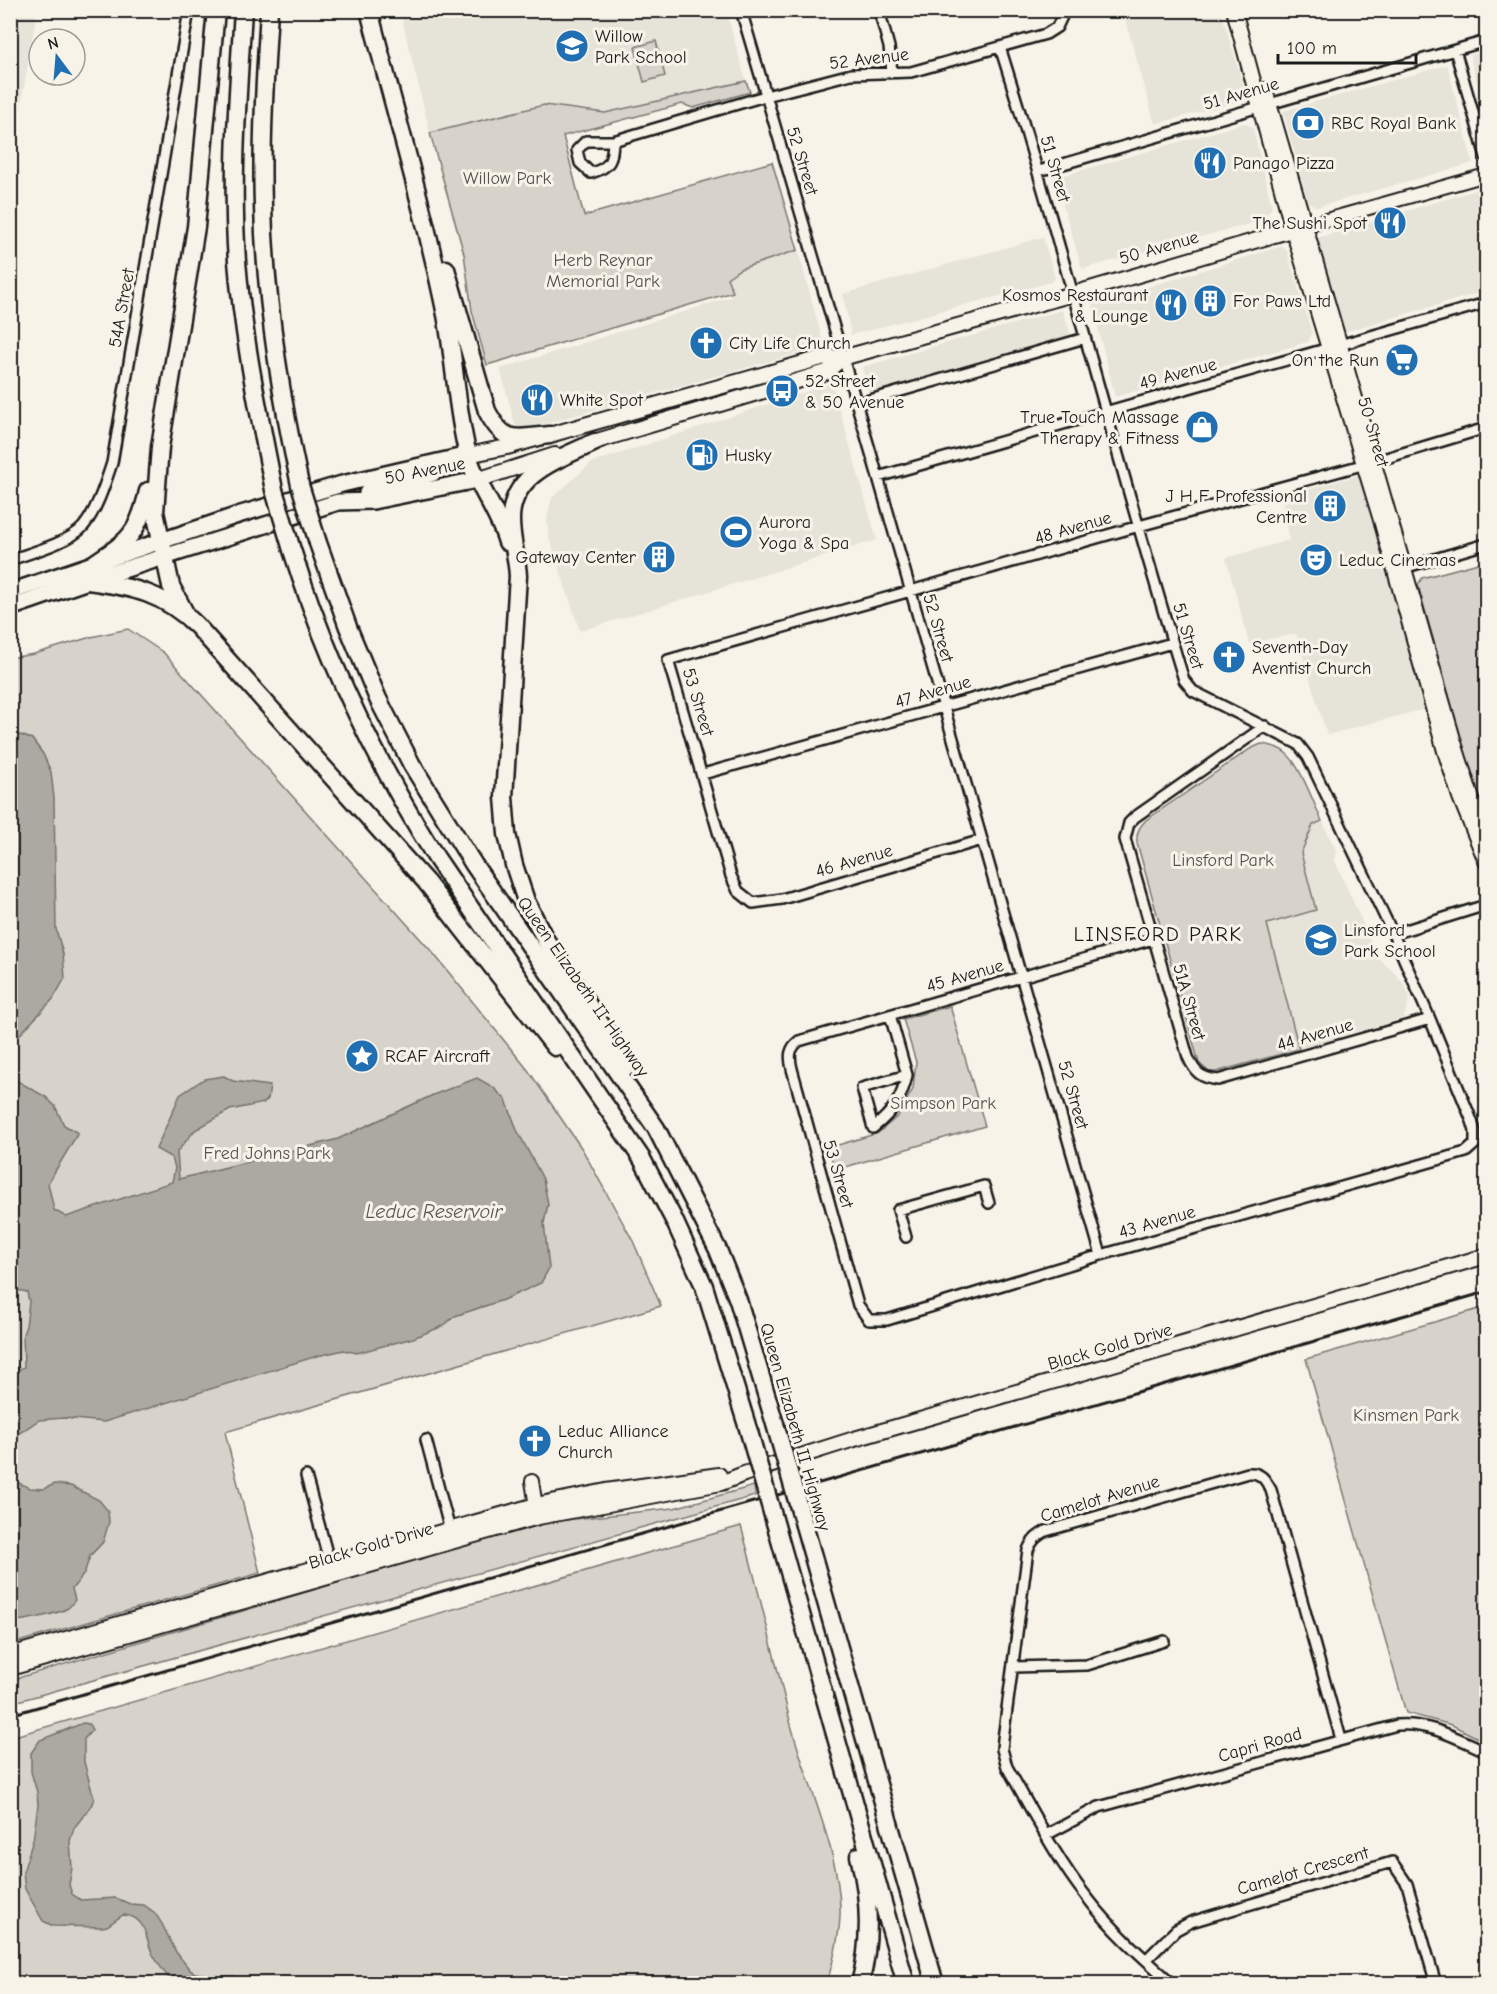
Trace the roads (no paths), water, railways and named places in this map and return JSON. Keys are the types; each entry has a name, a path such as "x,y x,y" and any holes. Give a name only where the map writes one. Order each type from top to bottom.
{"highway":[{"path":"216,10 196,227 160,447 155,512 171,586 186,614 426,882 642,1159"},
{"path":"243,10 236,148 237,259 251,374 274,490 292,550 319,630 338,674 366,735 411,818 642,1159 674,1220 704,1286 749,1432 906,1983"},
{"name":"Queen Elizabeth II Highway","path":"268,10 262,127 265,257 278,375 300,485 318,543 348,627 378,699 412,765 474,865 656,1128 718,1250 738,1300 776,1424 935,1983"},
{"path":"369,10 434,261 446,317 468,455 477,480 501,526 509,552 515,582 514,639"},
{"path":"385,70 412,151 487,411 501,432 510,438 550,435"},
{"path":"596,441 533,472 516,495 511,521 518,576 504,797 507,834 526,901 545,939 613,1043 656,1128"},
{"path":"160,447 139,524 125,542 89,574 145,591 186,614"},
{"path":"837,1743 846,1803 861,1863 866,1898 867,1934 860,1983"},
{"path":"910,1899 946,1983"}],"main road":[{"name":"50 Street","path":"1234,10 1264,105 1399,569 1486,838"},
{"name":"50 Street","path":"1244,10 1264,105"},
{"name":"50 Avenue","path":"162,549 171,543 241,514 342,484 550,435 825,357 842,357 1073,294 1299,228"},
{"name":"50 Avenue","path":"10,608 89,574 162,549 338,501 373,501 477,480 596,441 827,372 842,357"},
{"path":"624,413 629,432"},
{"path":"338,501 434,473 458,464 468,455"},
{"name":"50 Street","path":"1399,569 1460,797 1486,861"},
{"name":"50 Avenue","path":"10,592 89,574"},
{"name":"Black Gold Drive","path":"10,1655 331,1570 537,1511 695,1490 721,1484 744,1474 851,1440 1486,1256"},
{"name":"Black Gold Drive","path":"10,1668 331,1570"}],"street":[{"name":"54A Street","path":"10,560 57,543 82,528 99,498 112,464 189,10"},
{"name":"52 Street","path":"741,10 878,477 1101,1255"},
{"path":"879,10 889,47 892,71"},
{"name":"52 Avenue","path":"613,141 765,96 851,74 911,72 1046,34 1057,27 1065,11"},
{"name":"51 Avenue","path":"1039,171 1486,41"},
{"name":"51 Street","path":"1000,47 1039,171 1105,411 1172,643 1187,686 1298,744 1308,758 1393,934 1430,1019 1475,1131 1475,1144 1471,1149"},
{"path":"1455,50 1486,157"},
{"name":"50 Avenue","path":"1299,228 1486,175"},
{"name":"49 Avenue","path":"878,477 1486,303"},
{"path":"856,404 1085,338"},
{"name":"48 Avenue","path":"668,660 1486,428"},
{"path":"1399,569 1486,544"},
{"name":"47 Avenue","path":"703,774 1172,643"},
{"name":"53 Street","path":"668,660 731,876 738,891"},
{"name":"51A Street","path":"1208,1079 1199,1075 1188,1057 1125,839 1130,823 1135,817 1265,726"},
{"name":"46 Avenue","path":"738,891 753,903 782,899 982,840"},
{"path":"1393,934 1486,905"},
{"name":"45 Avenue","path":"790,1051 799,1041 1153,939"},
{"path":"890,1015 907,1075 904,1090 897,1104 888,1116 873,1128 862,1088 907,1075"},
{"name":"44 Avenue","path":"1208,1079 1218,1080 1231,1077 1430,1019"},
{"name":"53 Street","path":"790,1051 792,1069 858,1305"},
{"name":"43 Avenue","path":"858,1305 869,1320 887,1320 1101,1255 1471,1149"},
{"path":"906,1237 898,1210 984,1186 989,1203"},
{"path":"426,1440 451,1536"},
{"name":"Camelot Avenue","path":"1173,1983 1146,1960 1093,1906 1046,1835 1004,1758 1003,1739 1028,1550 1036,1536 1046,1531 1256,1472 1263,1477 1271,1490 1341,1739"},
{"path":"306,1476 331,1570"},
{"path":"532,1481 537,1511"},
{"path":"1014,1667 1088,1665 1164,1641"},
{"name":"Capri Road","path":"1046,1835 1099,1807 1384,1727 1407,1724 1431,1728 1486,1751"},
{"name":"Camelot Crescent","path":"1146,1960 1176,1930 1191,1922 1392,1862 1407,1884 1436,1983"}],"water":[{"path":"20,735 32,739 43,754 51,772 54,798 56,929 63,954 65,978 53,999 11,1044 10,737"},
{"name":"Leduc Reservoir","path":"11,1073 19,1082 46,1097 55,1106 64,1125 78,1133 48,1183 54,1210 66,1217 172,1182 175,1168 172,1158 156,1149 180,1095 204,1079 224,1076 233,1081 270,1086 268,1099 264,1103 230,1110 195,1130 177,1152 179,1179 338,1139 433,1095 477,1078 493,1087 506,1100 517,1130 543,1179 548,1204 544,1223 549,1268 541,1283 503,1300 455,1316 443,1326 413,1338 357,1353 344,1350 317,1356 104,1422 64,1418 39,1420 11,1439 11,1365 20,1369 24,1367 23,1334 29,1302 27,1292 11,1289"},
{"path":"10,1479 30,1488 43,1489 55,1484 71,1486 99,1500 108,1511 109,1522 103,1542 90,1556 84,1574 72,1589 75,1600 70,1606 49,1615 16,1621 11,1620 11,1582 19,1573 17,1563 11,1556"},
{"path":"83,1723 89,1724 92,1730 84,1739 84,1762 94,1799 74,1828 70,1841 72,1868 69,1885 72,1894 81,1900 116,1898 130,1904 144,1905 155,1913 176,1952 190,1970 216,1977 234,1976 239,1979 237,1983 174,1983 154,1957 144,1928 131,1916 123,1915 102,1927 53,1926 43,1921 25,1889 23,1872 33,1840 38,1805 31,1772 31,1753 40,1740"}],"waterway":[{"path":"317,1984 321,1979 327,1978 336,1984"},
{"path":"235,1980 265,1984"}],"railway":[{"path":"10,1715 1486,1292"}],"place":[{"name":"Willow Park School","path":"572,46"},
{"name":"RBC Royal Bank","path":"1308,123"},
{"name":"Panago Pizza","path":"1210,163"},
{"name":"The Sushi Spot","path":"1390,223"},
{"name":"For Paws Ltd","path":"1210,301"},
{"name":"Kosmos Restaurant & Lounge","path":"1171,305"},
{"name":"City Life Church","path":"706,343"},
{"name":"On the Run","path":"1402,360"},
{"name":"52 Street & 50 Avenue","path":"782,391"},
{"name":"White Spot","path":"537,400"},
{"name":"True Touch Massage Therapy & Fitness","path":"1202,427"},
{"name":"Husky","path":"702,455"},
{"name":"J H F Professional Centre","path":"1330,506"},
{"name":"Aurora Yoga & Spa","path":"736,532"},
{"name":"Gateway Center","path":"659,557"},
{"name":"Leduc Cinemas","path":"1316,560"},
{"name":"Seventh-Day Aventist Church","path":"1229,657"},
{"name":"Linsford Park School","path":"1321,940"},
{"name":"RCAF Aircraft","path":"362,1056"},
{"name":"Leduc Alliance Church","path":"535,1441"}],"district":[{"name":"LINSFORD PARK","path":"1158,934"}],"park label":[{"name":"Willow Park","path":"507,178"},
{"name":"Herb Reynar Memorial Park","path":"603,270"},
{"name":"Linsford Park","path":"1223,860"},
{"name":"Simpson Park","path":"943,1103"},
{"name":"Fred Johns Park","path":"267,1153"},
{"name":"Kinsmen Park","path":"1406,1415"}]}
